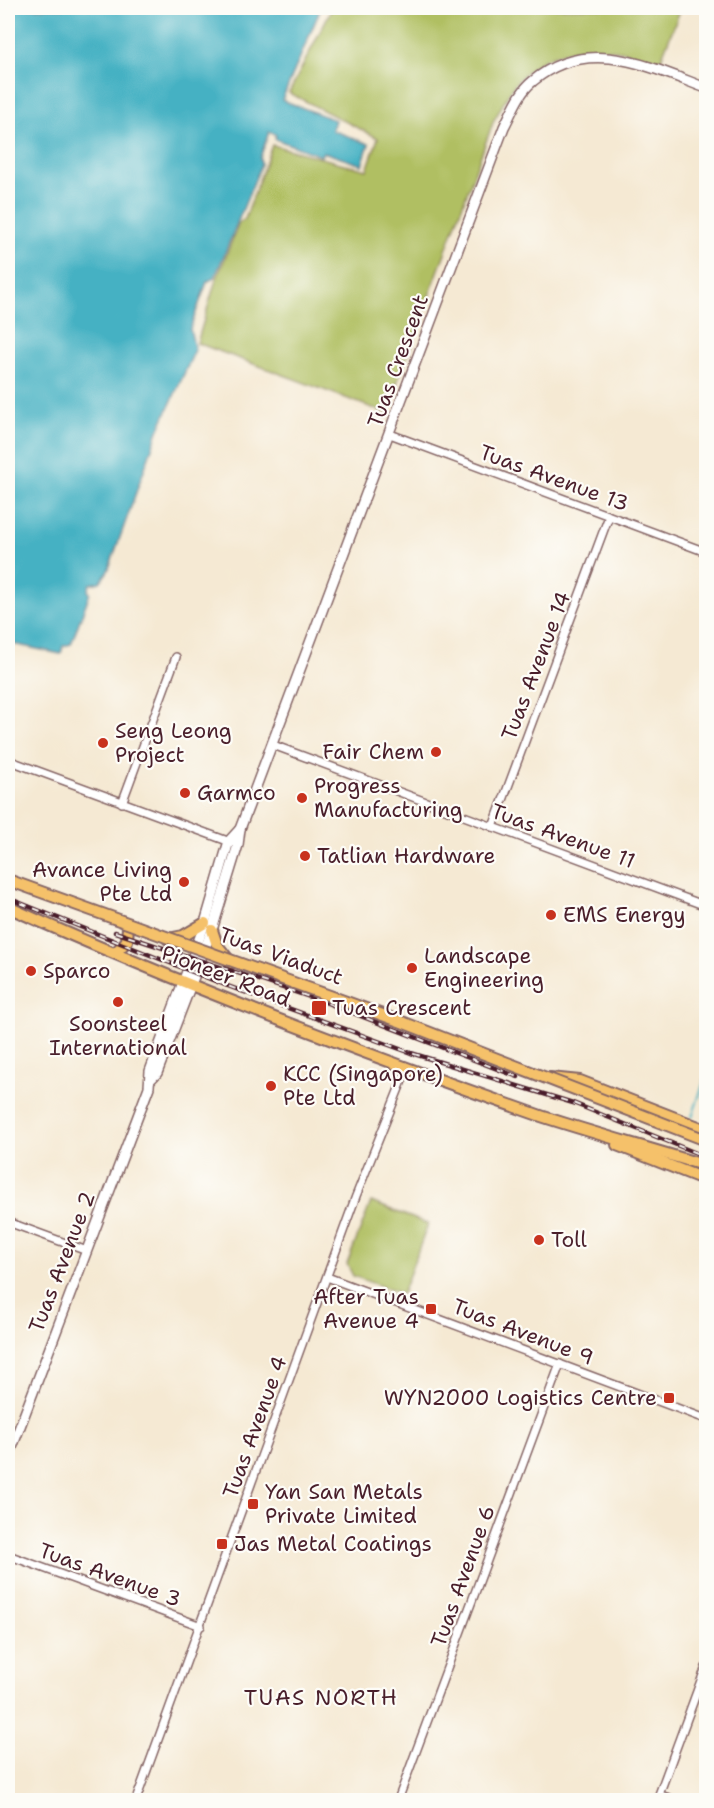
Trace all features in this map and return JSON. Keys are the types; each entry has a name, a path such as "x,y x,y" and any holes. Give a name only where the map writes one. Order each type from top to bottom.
{"main road":[{"name":"Tuas Viaduct","path":"8,880 215,953 550,1078 706,1140"},
{"name":"Pioneer Road","path":"8,885 414,1030 706,1145"},
{"name":"Pioneer Road","path":"8,907 187,983 405,1066 546,1117 706,1166"},
{"path":"164,940 183,936 209,926 217,945 231,963"},
{"path":"115,953 128,937 128,927"},
{"path":"550,1078 580,1081 706,1130"},
{"path":"546,1117 706,1180"}],"street":[{"name":"Tuas Crescent","path":"187,983 209,926 234,843 273,745 504,128 517,102 532,81 559,67 602,56 621,58 706,88"},
{"name":"Tuas Avenue 13","path":"390,434 706,552"},
{"name":"Tuas Avenue 14","path":"493,827 609,516"},
{"path":"122,803 176,657"},
{"name":"Tuas Avenue 11","path":"273,745 706,906"},
{"path":"8,760 234,843"},
{"name":"Tuas Avenue 2","path":"8,1458 151,1079 157,1073 187,983"},
{"name":"Tuas Avenue 4","path":"136,1800 356,1196 404,1076 405,1066"},
{"path":"8,1222 87,1251"},
{"name":"Tuas Avenue 9","path":"327,1277 706,1419"},
{"name":"Tuas Avenue 6","path":"398,1800 560,1364"},
{"name":"Tuas Avenue 3","path":"8,1555 201,1626"},
{"path":"675,1800 658,1797 706,1667"}],"green space":[{"path":"332,8 681,8 660,62 622,51 583,49 565,52 547,59 530,69 515,84 494,120 386,413 197,343 215,283 239,223 245,219 272,145 367,170 378,138 289,93"},
{"path":"371,1202 428,1224 402,1294 353,1276 347,1264"}],"water":[{"path":"8,8 321,8 282,100 335,120 332,130 369,144 362,165 323,152 321,156 275,139 276,135 269,132 260,158 261,165 215,277 207,282 190,329 195,350 158,431 108,571 100,582 90,584 88,591 90,593 71,644 63,646 61,654 8,643"}],"waterway":[{"path":"692,1117 706,1076"}],"railway":[{"path":"8,898 225,985 411,1053 573,1103 706,1157"},
{"path":"115,932 322,1001 518,1077"}],"place":[{"name":"Seng Leong Project","path":"103,743"},
{"name":"Fair Chem","path":"436,752"},
{"name":"Garmco","path":"185,793"},
{"name":"Progress Manufacturing","path":"302,798"},
{"name":"Tatlian Hardware","path":"305,856"},
{"name":"Avance Living Pte Ltd","path":"184,882"},
{"name":"EMS Energy","path":"551,915"},
{"name":"Landscape Engineering","path":"412,968"},
{"name":"Sparco","path":"31,971"},
{"name":"Soonsteel International","path":"118,1002"},
{"name":"Tuas Crescent","path":"319,1008"},
{"name":"KCC (Singapore) Pte Ltd","path":"271,1086"},
{"name":"Toll","path":"539,1240"},
{"name":"After Tuas Avenue 4","path":"431,1309"},
{"name":"WYN2000 Logistics Centre","path":"669,1398"},
{"name":"Yan San Metals Private Limited","path":"253,1504"},
{"name":"Jas Metal Coatings","path":"222,1544"}],"district":[{"name":"TUAS NORTH","path":"321,1697"}]}
